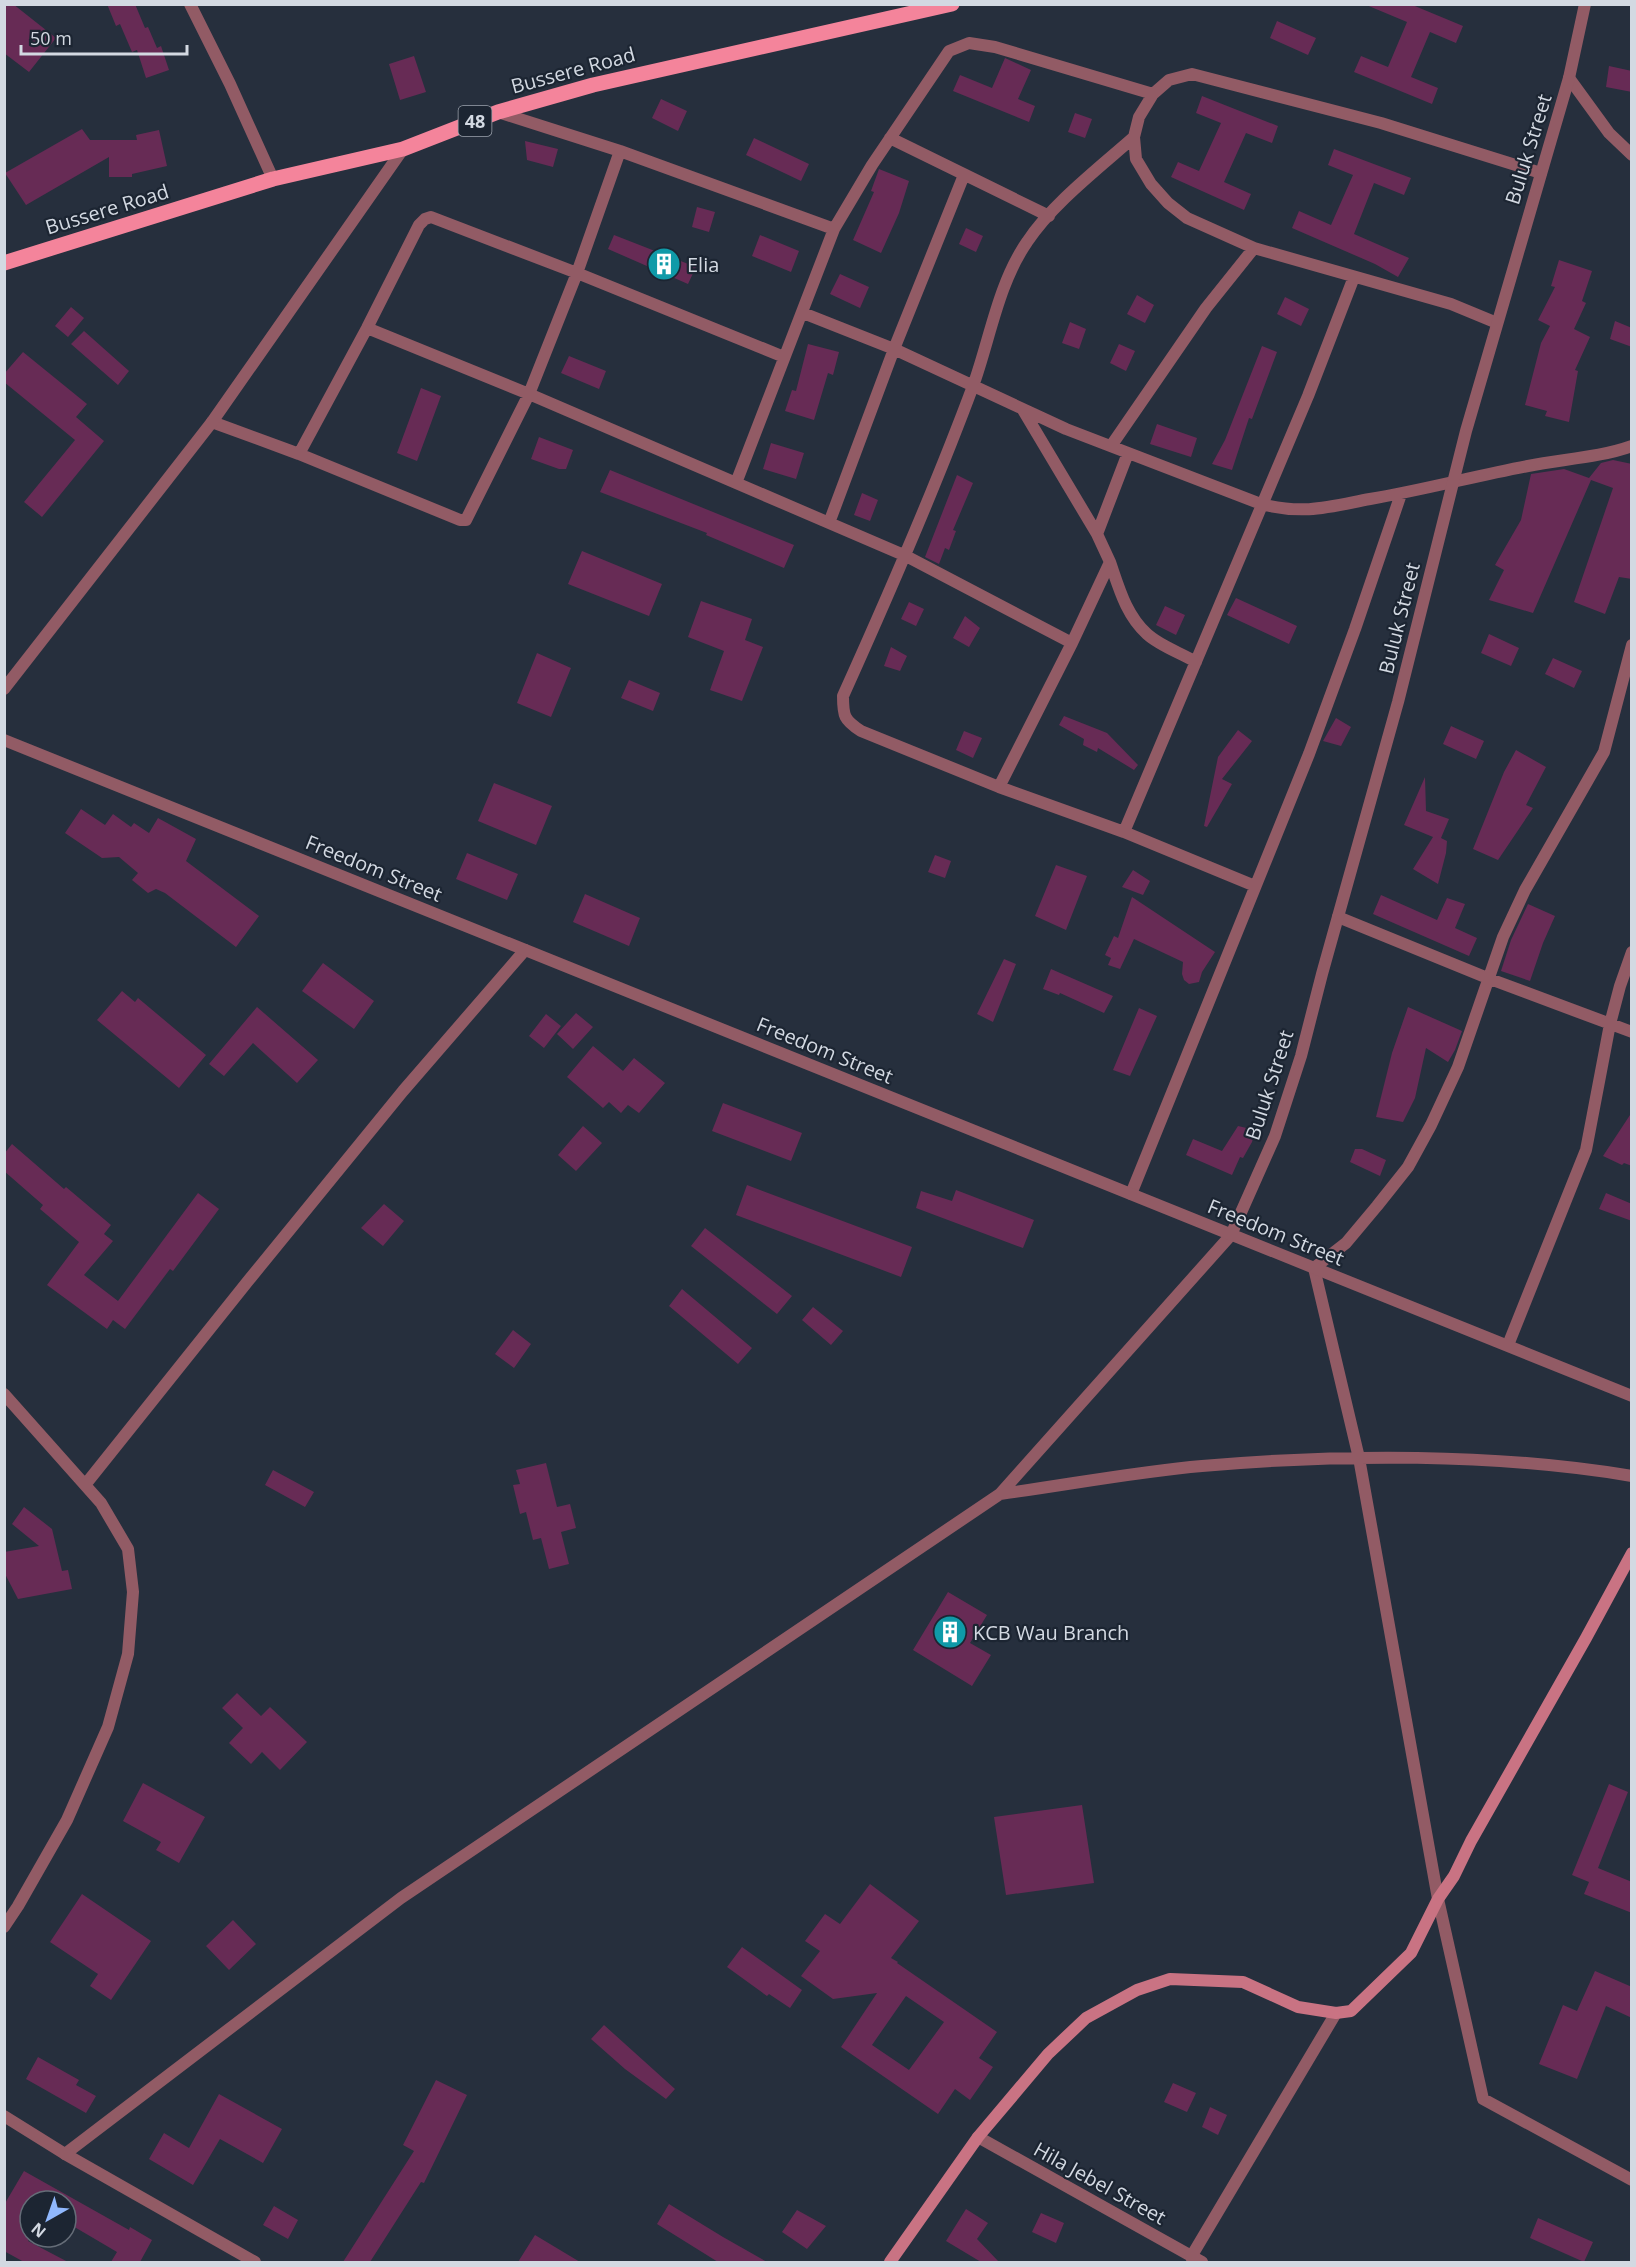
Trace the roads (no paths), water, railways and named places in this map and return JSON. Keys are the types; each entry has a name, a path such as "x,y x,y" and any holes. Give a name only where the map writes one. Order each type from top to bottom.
{"main road":[{"name":"Bussere Road","path":"4,263 273,179 403,149 498,112 593,85 952,4"},
{"path":"890,2262 978,2137 1047,2054 1086,2018 1137,1990 1170,1979 1243,1982 1298,2007 1336,2013 1352,2011 1411,1953 1438,1899 1455,1875 1471,1841 1632,1553"}],"street":[{"path":"190,4 230,84 273,179"},
{"name":"Buluk Street","path":"1000,1494 1231,1235 1275,1136 1301,1056 1398,702 1453,483 1497,323 1569,78 1585,4"},
{"path":"736,483 834,229 890,138 949,51 969,43 995,47 1153,94"},
{"path":"1497,323 1451,304 1254,248 1187,218 1168,203 1151,184 1136,159 1134,137 1139,117 1153,94 1169,80 1192,74 1381,123 1541,172"},
{"path":"1569,78 1609,133 1632,155"},
{"path":"498,112 620,151 834,229"},
{"path":"1134,137 1049,216 1027,242 1011,273 973,385 906,556 843,696 843,711 847,722 861,731 999,787 1124,832 1255,886"},
{"path":"890,138 1049,216"},
{"path":"4,689 212,422 403,149"},
{"path":"212,422 299,454 460,520 466,520 529,394 577,273 620,151"},
{"path":"829,523 894,349 964,175"},
{"path":"299,454 419,225 424,219 431,217 784,357"},
{"path":"1111,446 1206,308 1254,248"},
{"path":"1124,832 1322,363 1354,277"},
{"path":"802,313 894,349 1023,410 1128,453 1261,504 1281,509 1302,511 1401,494 1530,465 1582,458 1632,446"},
{"path":"367,328 529,394 906,556 1072,643"},
{"path":"1023,410 1097,534 1127,608 1148,635 1196,662"},
{"path":"1097,534 1128,453"},
{"path":"1131,1194 1309,754 1401,494"},
{"path":"999,787 1110,562"},
{"path":"1632,645 1604,752 1525,890 1503,937 1458,1067 1431,1125 1408,1167 1346,1243 1314,1268 1359,1458 1438,1899 1483,2099 1632,2180"},
{"name":"Freedom Street","path":"4,740 1632,1396"},
{"path":"1338,917 1490,979 1632,1032"},
{"path":"85,1485 403,1092 525,950"},
{"path":"1508,1345 1586,1150 1610,1024 1632,952"},
{"path":"4,1394 101,1503 128,1549 133,1592 128,1654 108,1727 90,1773 67,1820 4,1927"},
{"path":"64,2154 401,1898 1000,1494 1201,1466 1359,1458 1478,1461 1584,1468 1632,1476"},
{"path":"1197,2259 1336,2013"},
{"path":"4,2116 64,2154 255,2262"},
{"name":"Hila Jebel Street","path":"978,2137 1197,2259"}],"place":[{"name":"Elia","path":"664,264"},
{"name":"KCB Wau Branch","path":"950,1632"}]}
